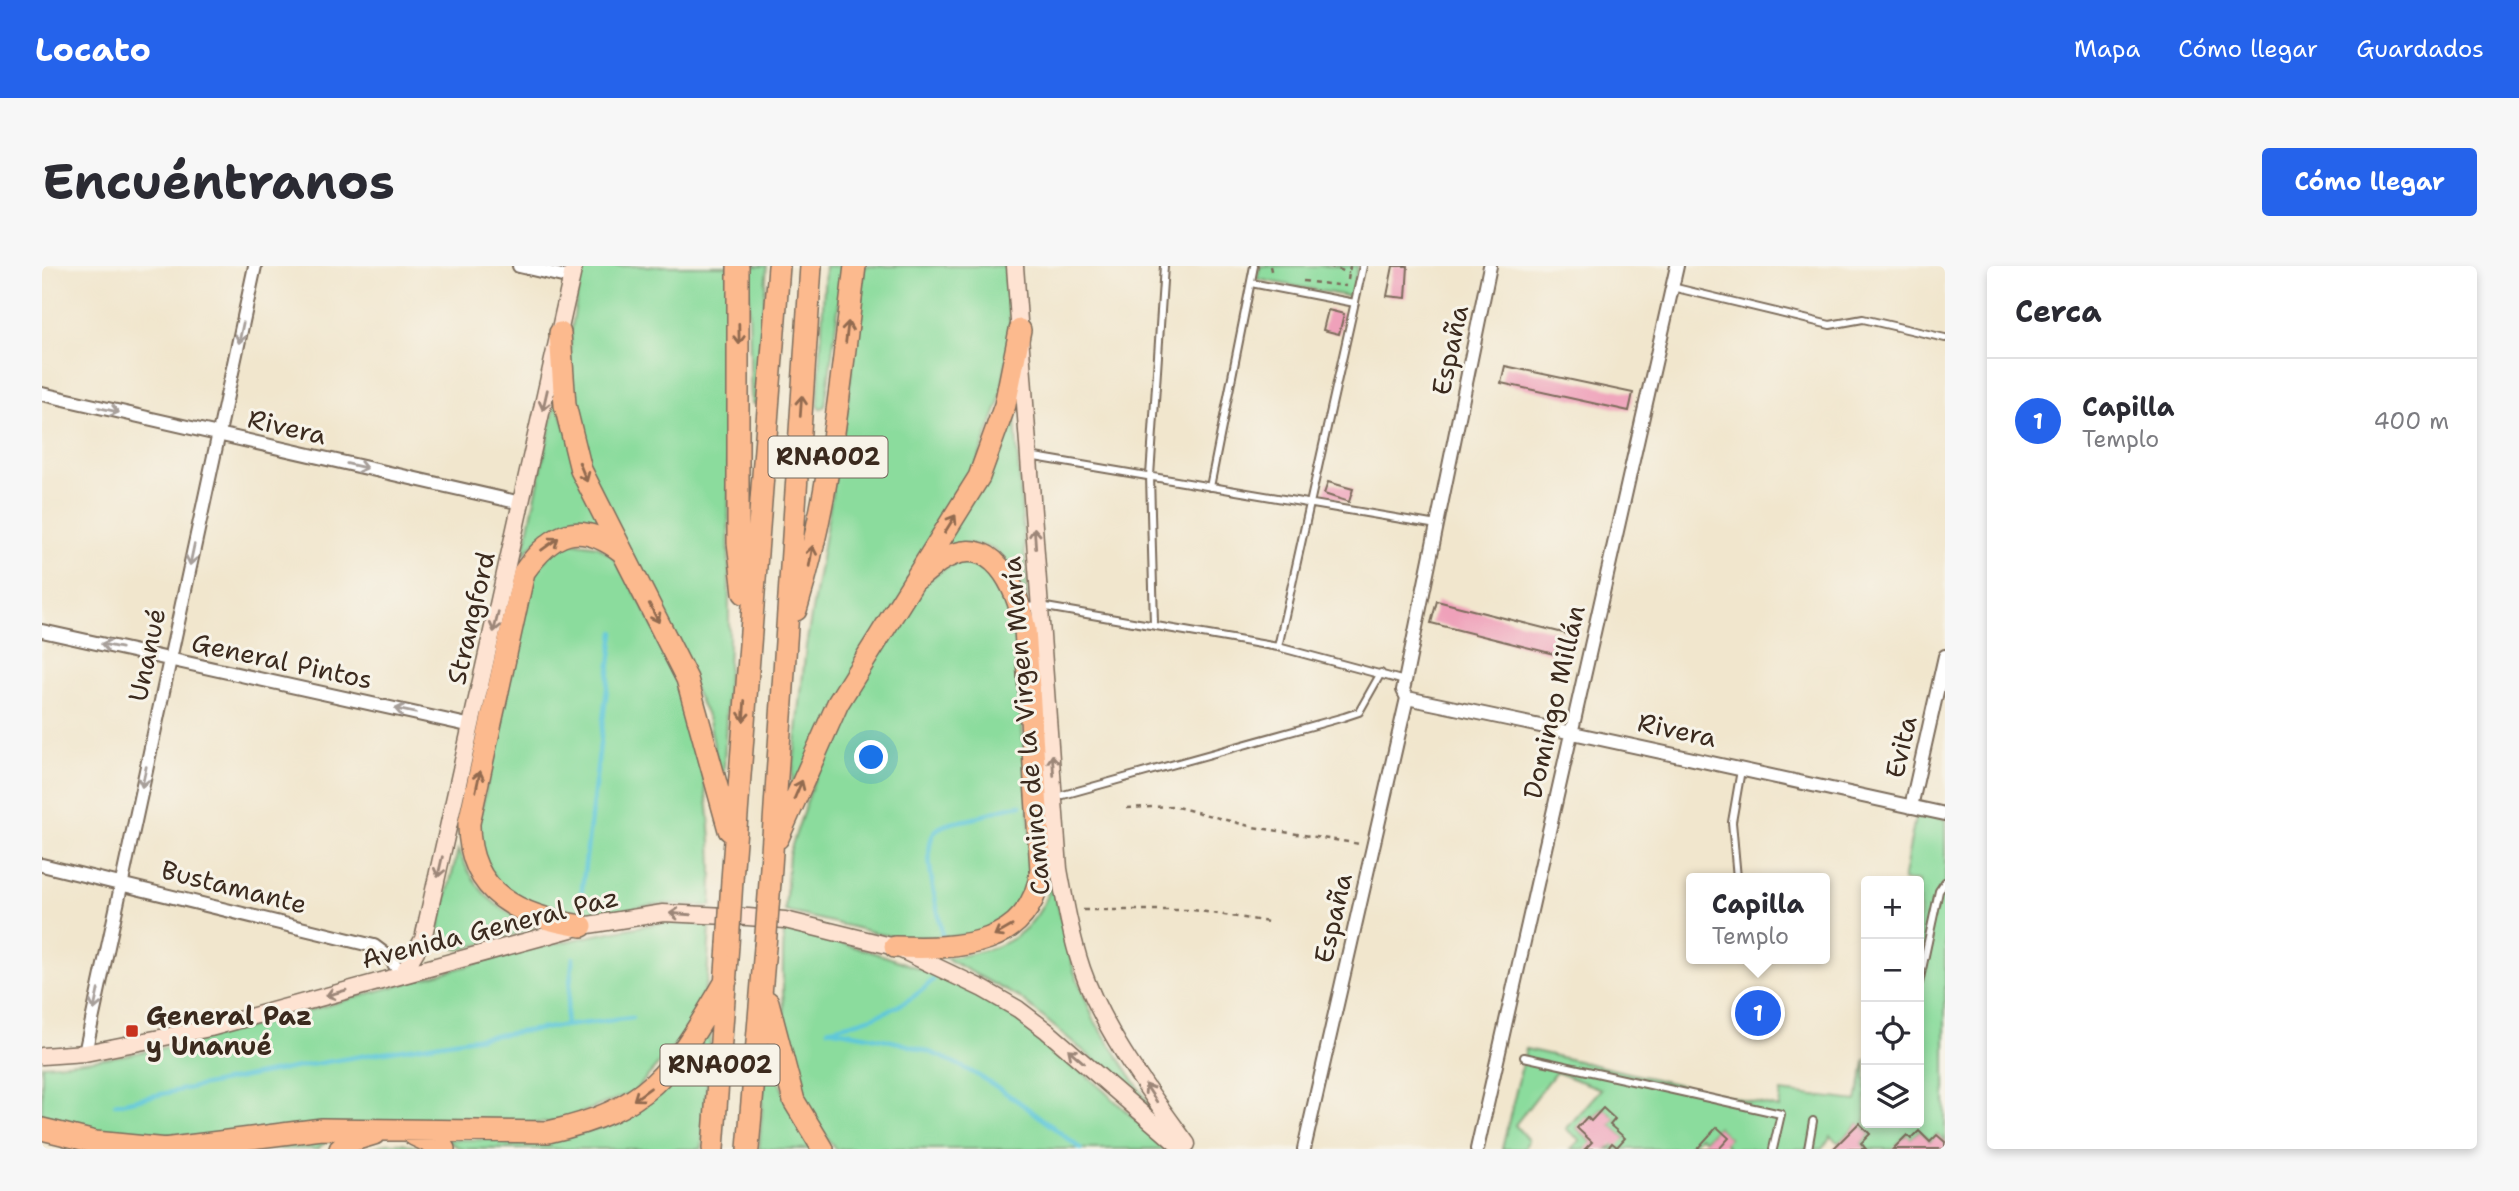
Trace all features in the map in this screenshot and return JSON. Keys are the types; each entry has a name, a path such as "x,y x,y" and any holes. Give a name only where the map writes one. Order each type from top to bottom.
{"highway":[{"name":"RNA002","path":"738,266 738,541 749,643"},
{"name":"RNA002","path":"713,1149 779,266"},
{"name":"RNA002","path":"748,1149 763,983 811,266"},
{"name":"RNA002","path":"785,645 809,570 838,405 855,266"},
{"path":"772,853 838,703 979,477 1005,405 1020,330"},
{"path":"560,333 563,388 575,450 589,488 687,679 734,851"},
{"path":"582,926 544,920 516,908 496,893 478,870 458,834 517,567 571,533 586,532 602,537 623,552"},
{"path":"895,947 936,948 985,940 1019,921 1031,905 1041,870 1031,607 996,562 981,555 962,553 942,560 914,581"},
{"path":"42,1129 95,1142 165,1149 322,1129 548,1132 585,1124 617,1111 660,1080 681,1056 726,981"},
{"path":"763,983 794,1101 823,1149"},
{"path":"340,1149 354,1140 392,1130 444,1149"}],"street":[{"name":"Unanué","path":"85,1054 255,266"},
{"path":"519,266 572,272"},
{"name":"Camino de la Virgen María","path":"1016,266 1029,456 1031,607 1066,911 1082,969 1102,1016 1191,1149"},
{"name":"España","path":"1304,1149 1373,846 1490,266"},
{"name":"Domingo Millán","path":"1477,1149 1677,266"},
{"name":"Strangford","path":"402,975 423,939 458,834 472,726 517,567 521,503 572,272"},
{"name":"Rivera","path":"42,394 521,503"},
{"name":"General Pintos","path":"42,631 472,726"},
{"name":"Evita","path":"1911,807 1945,656"},
{"name":"Rivera","path":"1405,690 1571,732 1945,814"},
{"name":"Bustamante","path":"42,865 121,882 374,946 384,951 402,975"},
{"path":"1039,884 1062,885"},
{"name":"Avenida General Paz","path":"42,1056 85,1054 210,1028 582,926 663,913 785,920 895,947 1018,1009 1183,1149"}],"lane":[{"path":"1154,624 1150,476 1164,266"},
{"path":"1210,487 1254,266"},
{"path":"1278,646 1363,266"},
{"path":"1251,283 1355,303"},
{"path":"1672,287 1830,324 1863,319 1945,338"},
{"path":"1029,456 1437,525"},
{"path":"1031,607 1154,624 1278,646 1381,673 1405,690"},
{"path":"1055,798 1359,712 1381,673"},
{"path":"1736,873 1731,822 1742,768"},
{"path":"1924,960 1939,891 1945,882"},
{"path":"1524,1057 1780,1114 1773,1149"},
{"path":"1808,1149 1813,1121"}],"path":[{"path":"1270,266 1271,275 1280,276"},
{"path":"1329,266 1349,273"},
{"path":"1301,280 1346,289 1350,266"},
{"path":"1126,808 1173,806 1253,827 1373,846"},
{"path":"1066,911 1193,910 1269,922"}],"green space":[{"path":"582,266 728,266 729,644 723,794 709,720 588,468 569,386 571,333"},
{"path":"748,266 767,266 755,405 751,402"},
{"path":"825,266 844,266 825,406 820,409 818,405"},
{"path":"864,266 1005,266 1011,333 999,404 972,475 790,799 806,646 847,406"},
{"path":"1260,266 1358,266 1352,297 1257,279"},
{"path":"556,399 602,526 578,523 557,528 539,538 523,556"},
{"path":"1014,405 1028,601 1014,571 998,553 988,547 976,545 943,547"},
{"path":"572,542 598,546 613,557 638,597 677,681 702,768 709,813 711,906 662,904 592,916 561,914 542,910 509,892 486,864 480,846 478,825 532,577 552,551"},
{"path":"964,560 990,570 1000,582 1013,607 1033,868 1029,888 1014,914 978,935 898,938 785,911 789,854 826,745 845,706 921,586 945,568"},
{"path":"1916,813 1945,819 1945,1142 1937,1135 1930,1142 1919,1131 1911,1139 1906,1135 1897,1145 1901,1149 1866,1149 1861,1143 1870,1134 1864,1128 1924,1128 1924,876 1904,876"},
{"path":"458,850 480,889 489,898 509,914 537,928 460,950 445,945 439,927"},
{"path":"1052,881 1074,971 1094,1020 1152,1108 1020,998 945,958 982,951 1013,938 1036,916"},
{"path":"661,923 710,925 707,980 700,1003 683,1036 634,1092 558,1122 165,1139 123,1137 42,1124 42,1065 178,1045 529,950"},
{"path":"784,930 874,952 903,962 960,986 987,1001 1053,1047 1167,1149 835,1149 817,1124 804,1098 788,1045 783,989"},
{"path":"711,1026 702,1149 462,1149 443,1139 528,1139 564,1136 597,1129 628,1115 656,1095 684,1066"},
{"path":"768,1030 783,1092 813,1149 759,1149"},
{"path":"1526,1049 1779,1108 1781,1092 1857,1101 1861,1082 1861,1125 1859,1123 1839,1143 1831,1136 1822,1149 1730,1149 1724,1143 1729,1138 1717,1127 1705,1140 1700,1136 1691,1146 1693,1149 1607,1149 1625,1138 1610,1125 1615,1119 1603,1108 1591,1121 1587,1117 1577,1128 1592,1142 1589,1149 1571,1149 1580,1140 1566,1129 1601,1089 1556,1072 1515,1125 1528,1140 1525,1149 1502,1149"},
{"path":"331,1138 317,1149 253,1149"},
{"path":"387,1143 402,1143 425,1149 369,1149"}],"building":[{"path":"1393,266 1408,266 1406,298 1387,296"},
{"path":"1328,310 1344,314 1339,334 1323,330"},
{"path":"1505,366 1633,393 1629,411 1501,383"},
{"path":"1328,482 1353,489 1349,502 1324,494"},
{"path":"1437,601 1571,635 1566,657 1431,623"},
{"path":"1603,1108 1615,1119 1610,1125 1625,1138 1617,1147 1612,1143 1607,1149 1585,1149 1592,1142 1577,1128 1587,1117 1591,1121"},
{"path":"1859,1123 1861,1128 1870,1134 1861,1143 1866,1149 1833,1149"},
{"path":"1717,1127 1729,1138 1719,1149 1697,1149"},
{"path":"1919,1131 1930,1142 1937,1135 1945,1142 1945,1149 1893,1149 1907,1135 1911,1139"}],"waterway":[{"path":"581,897 614,632"},
{"path":"942,937 931,879 932,836 947,824 1021,805"},
{"path":"565,1025 573,958"},
{"path":"832,1028 887,1012 911,998 933,980"},
{"path":"115,1104 373,1054 632,1018"},
{"path":"828,1029 900,1043 961,1066 1032,1111 1081,1149"}],"place":[{"name":"Capilla","path":"1758,1013"},
{"name":"General Paz y Unanué","path":"132,1031"}]}
